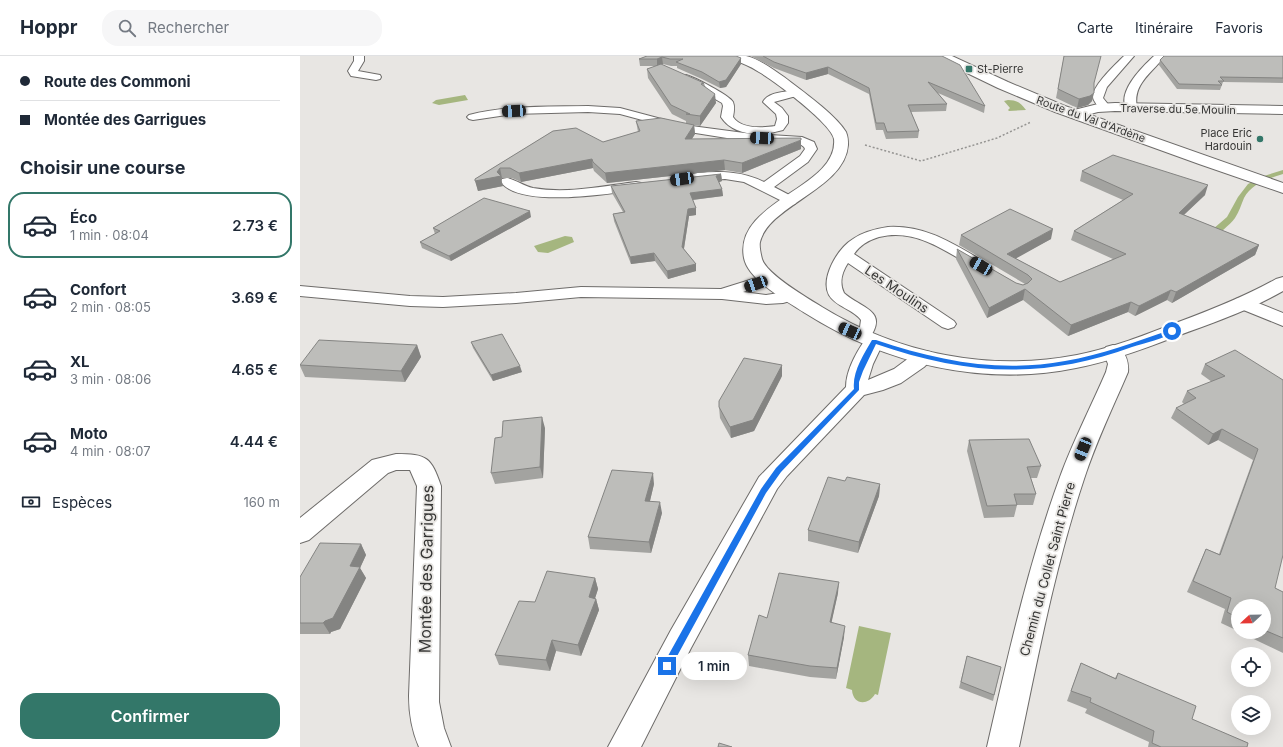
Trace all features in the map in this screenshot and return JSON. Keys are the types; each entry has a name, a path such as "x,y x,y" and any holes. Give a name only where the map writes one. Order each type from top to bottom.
{"street":[{"path":"735,56 773,74 830,124 841,140 839,155 830,169 762,225 750,243 753,262 769,279 792,296 825,318 868,339 924,357 959,364 1003,369 1064,364 1148,340 1243,303 1283,283"},
{"name":"Route du Val d'Ardène","path":"942,56 1009,88 1060,109 1281,188"},
{"name":"Traverse du 5e Moulin","path":"1075,114 1105,108 1283,110"},
{"path":"1243,303 1283,320"},
{"path":"857,389 856,382 868,339"},
{"name":"Chemin du Collet Saint Pierre","path":"1003,747 1034,613 1056,528 1075,470 1117,372 1118,364 1113,351"},
{"path":"624,747 681,639 768,483 783,465 857,389 878,385 897,376 910,369 924,357"},
{"name":"Montée des Garrigues","path":"300,533 380,466 404,461 418,464 423,469 429,486 424,701 427,725 435,747"}],"lane":[{"path":"359,56 359,61 353,71 355,74 376,77"},
{"path":"1105,108 1098,98 1100,90 1129,56"},
{"path":"1131,108 1129,103 1132,90 1145,71 1160,56"},
{"path":"674,73 721,96 729,103 728,120 739,128 753,131 769,131 779,128 783,122 783,116 776,107 768,102 768,100 775,97 796,93"},
{"path":"473,116 527,110 620,111 683,128 752,138 807,142 811,149 804,159 766,188"},
{"path":"688,179 713,176 736,176 748,179 790,201"},
{"path":"507,182 514,188 536,194 581,192 651,184"},
{"path":"868,339 870,324 868,319 864,314 844,301 835,293 834,288 836,271 856,243 880,233 906,231 921,234 943,244 988,270"},
{"name":"Les Moulins","path":"846,255 948,324"},
{"path":"722,294 769,279"},
{"path":"300,291 437,302 516,298 581,292 722,294 765,301 779,300 792,296"}],"path":[{"path":"841,140 866,145 920,161 997,138 1060,109"}],"shaded area":[{"path":"465,95 468,100 439,105 432,103 436,100"},
{"path":"1008,100 1018,102 1026,110 1009,111 1008,110 1010,108 1004,101"},
{"path":"565,236 572,237 574,242 548,253 538,252 534,246"},
{"path":"859,626 891,633 878,695 875,694 869,701 865,702 855,699 852,690 846,688"}],"building":[{"path":"647,56 736,56 741,58 726,80 719,82 702,72 676,62 683,59 670,59 662,57 657,59 639,59"},
{"path":"763,56 942,56 960,65 985,106 928,82 947,104 908,105 919,131 887,132 884,123 876,123 869,88 828,67 806,73 774,62"},
{"path":"1064,56 1101,56 1094,83 1094,93 1090,96 1079,99 1058,89"},
{"path":"1164,56 1283,56 1283,78 1220,77 1224,81 1218,81 1222,85 1179,84 1160,60"},
{"path":"661,64 704,83 701,84 715,94 700,116 686,114 690,114 671,105 647,69"},
{"path":"661,118 694,125 685,139 801,138 801,140 742,163 724,160 605,173 593,162 592,159 519,173 510,168 500,168 497,172 501,176 475,181 475,179 553,131 576,128 603,142 640,131 636,121"},
{"path":"1113,155 1208,185 1179,213 1259,245 1176,292 1171,290 1139,306 1131,302 1071,325 1025,289 989,308 957,249 1016,283 1023,285 1028,283 1032,279 1028,275 961,235 1010,209 1053,229 1007,254 1060,282 1126,254 1074,231 1133,194 1082,171"},
{"path":"721,174 716,176 722,189 690,193 696,208 688,209 682,247 696,264 667,271 654,253 630,257 613,214 625,212 611,186"},
{"path":"484,198 530,211 449,256 420,242 440,231 433,228"},
{"path":"502,334 520,366 491,375 471,342"},
{"path":"319,340 417,345 401,371 300,365"},
{"path":"1235,350 1283,380 1283,555 1275,588 1283,592 1283,638 1271,633 1271,599 1231,599 1231,614 1227,612 1231,598 1193,581 1206,549 1220,555 1258,449 1222,429 1213,434 1176,408 1196,398 1187,391 1225,376 1205,364"},
{"path":"744,358 782,365 753,420 730,427 719,407 719,401"},
{"path":"542,417 540,467 491,473 495,438 502,437 503,421"},
{"path":"1029,439 1041,466 1027,467 1036,494 1014,494 1017,505 987,506 969,440"},
{"path":"612,470 653,473 645,501 660,502 649,542 588,537"},
{"path":"828,477 845,481 847,477 880,484 859,542 808,530"},
{"path":"320,543 361,544 350,566 360,567 333,618 323,623 300,623 300,577"},
{"path":"547,571 595,578 589,597 596,599 578,645 552,640 546,660 495,655 519,601 535,602"},
{"path":"779,573 839,582 830,622 845,626 837,668 810,666 748,655 759,615 767,618"},
{"path":"967,656 1001,667 994,695 961,682"},
{"path":"1081,663 1116,679 1118,673 1196,706 1192,719 1248,743 1247,747 1161,747 1152,743 1154,731 1090,702 1091,698 1071,691"},
{"path":"719,743 732,747 718,747"}],"waterway":[{"path":"1209,237 1230,219 1246,190 1266,177 1283,172"}],"place":[{"name":"St-Pierre","path":"969,69"},
{"name":"Place Eric Hardouin","path":"1260,139"}],"route":[{"path":"667,666 768,483 857,389 856,382 874,341 927,358 984,367 1012,369 1064,364 1123,349 1172,331"}]}
